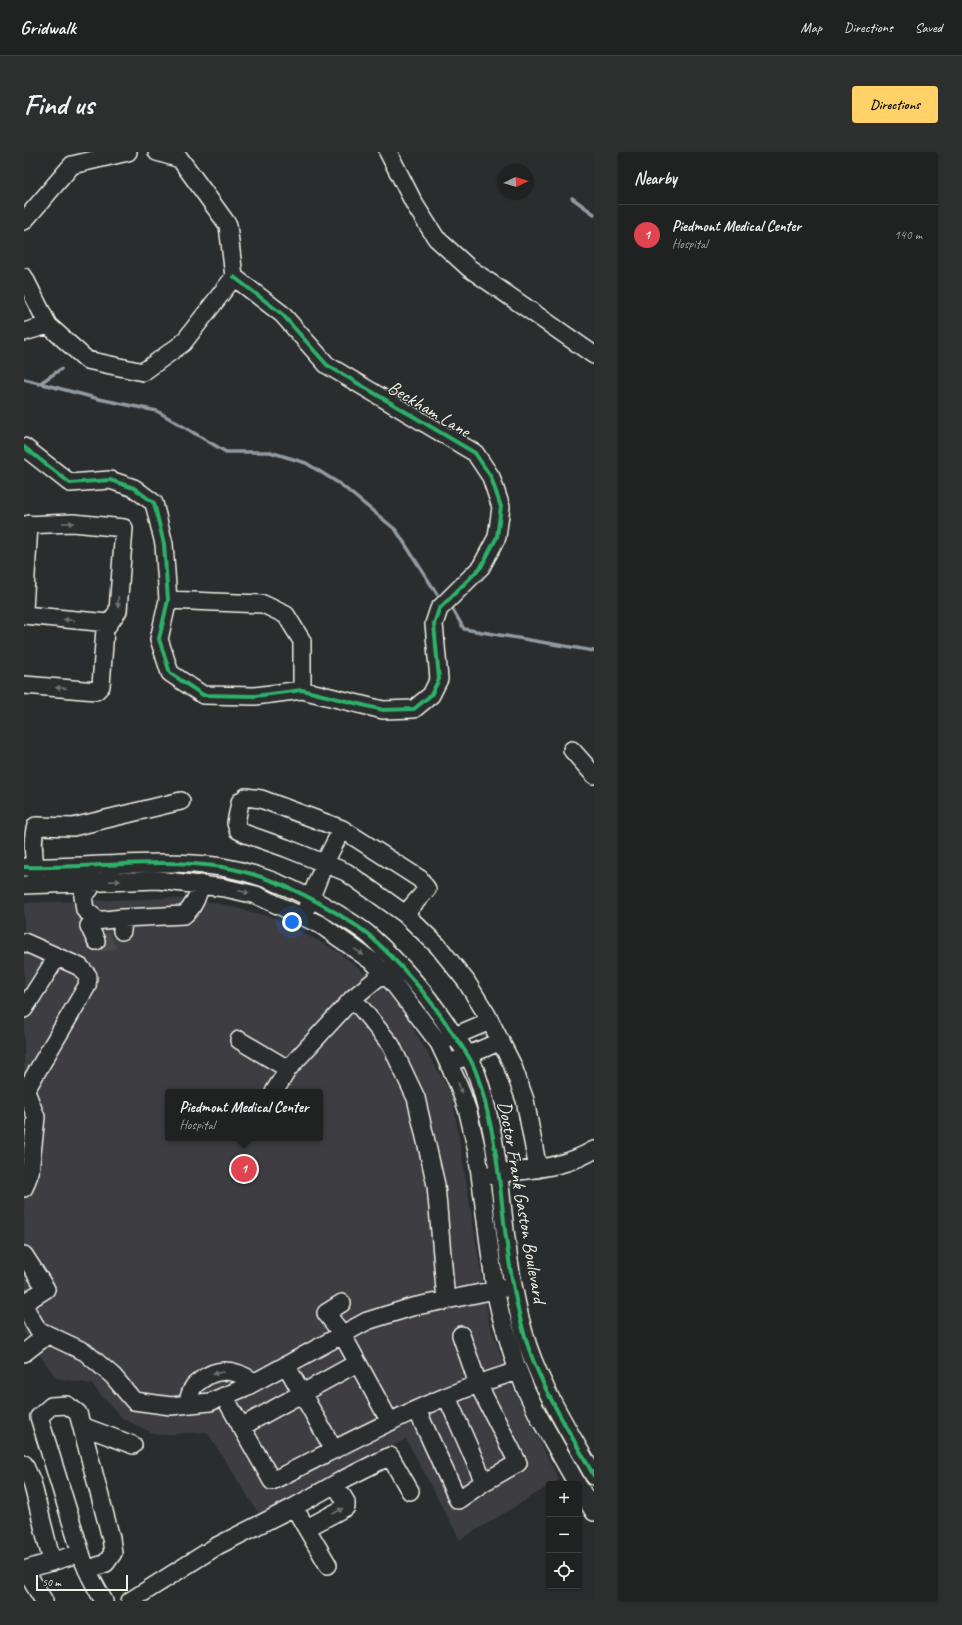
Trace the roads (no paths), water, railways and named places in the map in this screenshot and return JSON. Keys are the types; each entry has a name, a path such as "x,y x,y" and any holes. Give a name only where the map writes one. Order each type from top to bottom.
{"street":[{"path":"24,222 67,158 128,152"},
{"path":"24,277 48,325 88,360 143,372 183,343 234,277 228,225 180,159 157,152"},
{"path":"388,152 415,204 436,238 469,268 594,355"},
{"name":"Beckham Lane","path":"24,447 70,483 110,480 134,488 154,503 164,544 168,600 159,639 170,673 203,695 255,696 302,690 383,710 414,709 431,695 439,679 434,624 439,609 481,567 497,538 501,507 492,477 475,453 327,365 282,314 234,277"},
{"path":"24,332 48,325"},
{"path":"24,610 27,524 73,523 124,528 118,611 106,628 101,686 96,691 24,684"},
{"path":"168,600 263,604 286,615 302,641 302,690"},
{"path":"24,615 108,624"},
{"path":"572,750 594,775"},
{"path":"404,914 427,888 424,883 342,829 261,799 246,797 240,802 236,823 238,830 325,862 346,872 404,914 438,946 466,982 490,1021 512,1064 525,1100 538,1169"},
{"path":"29,885 30,867 28,833 36,826 73,827 181,801"},
{"path":"304,917 310,897 325,862 342,829"},
{"name":"Doctor Frank Gaston Boulevard","path":"30,867 143,862 186,864 223,868 272,881 310,897 369,935 406,970 454,1035 472,1063 490,1125 499,1174 513,1287 524,1333 541,1380 594,1476"},
{"name":"Doctor Frank Gaston Boulevard","path":"29,885 90,886 158,880 201,884 256,895 326,929 373,962 383,972 413,1008 439,1043 450,1064 468,1112 477,1151 495,1290 500,1316 518,1371 538,1415 583,1485 594,1512"},
{"path":"94,919 122,925 184,915 190,910 195,902 201,884"},
{"path":"90,886 96,895 98,908 94,919 89,926 96,941"},
{"path":"24,942 80,967 88,976 87,986 25,1088 36,1117 30,1172 24,1188"},
{"path":"24,1009 58,957"},
{"path":"276,1089 288,1069 353,998 397,962"},
{"path":"353,998 391,1045 416,1098 436,1185 446,1301"},
{"path":"439,1043 454,1035 490,1021"},
{"path":"239,1040 288,1069"},
{"path":"450,1064 467,1055 501,1041"},
{"path":"480,1178 556,1166 574,1160 594,1150"},
{"path":"24,1255 46,1289 24,1304 38,1330 85,1352 113,1376 134,1401 171,1406 210,1402 224,1396 286,1365 367,1320 412,1307 513,1287"},
{"path":"342,1303 326,1313 342,1334 390,1422"},
{"path":"24,1353 47,1335"},
{"path":"417,1410 458,1500 484,1482 518,1463 478,1384 461,1335"},
{"path":"242,1427 357,1363"},
{"path":"286,1365 334,1450"},
{"path":"187,1404 194,1386 207,1376 219,1372 231,1371 243,1375 254,1382"},
{"path":"224,1396 272,1482 390,1422 478,1384 518,1371"},
{"path":"447,1397 484,1482"},
{"path":"87,1570 106,1563 113,1553 111,1538 78,1413 67,1405 51,1406 39,1417 87,1570 104,1601"},
{"path":"82,1426 133,1446"},
{"path":"130,1601 217,1546 390,1456 410,1491"},
{"path":"24,1464 32,1482 52,1562"},
{"path":"307,1528 346,1507 346,1502 336,1484"},
{"path":"294,1507 328,1564"},
{"path":"44,1601 24,1570 81,1553"}],"waterway":[{"path":"572,198 594,214"},
{"path":"39,384 61,369"},
{"path":"24,379 99,399 157,411 226,452 270,452 306,463 340,484 396,530 437,594"},
{"path":"452,608 464,629 594,651"}],"tunnel":[{"path":"96,941 110,941 117,937 122,931"}],"place":[{"name":"Piedmont Medical Center","path":"244,1169"}]}
